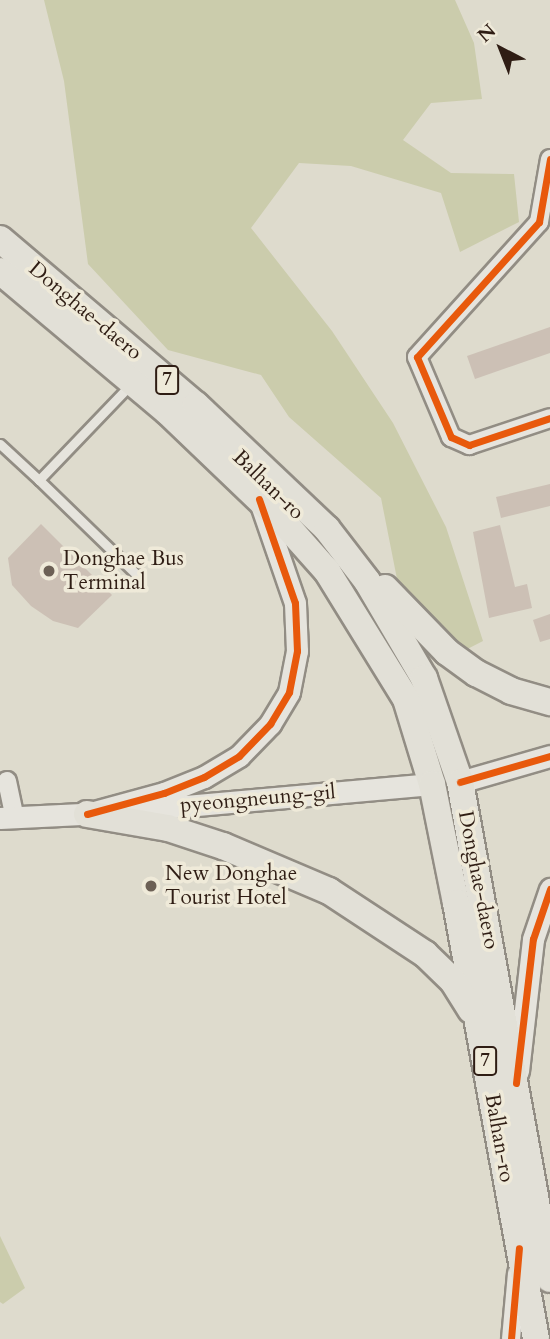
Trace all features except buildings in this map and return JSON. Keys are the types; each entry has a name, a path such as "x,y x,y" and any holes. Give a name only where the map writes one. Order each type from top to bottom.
{"main road":[{"name":"Donghae-daero","path":"0,239 196,405 327,529 367,581 424,678 460,782 516,1083 542,1183 550,1279"},
{"name":"Balhan-ro","path":"0,271 132,383 259,499 327,571 406,699 432,784 536,1339"},
{"path":"327,529 447,652 511,691 550,702"},
{"path":"432,784 460,782"},
{"path":"87,814 167,828 223,846 329,891 425,954 453,981 478,1022"}],"street":[{"path":"550,159 538,222 417,357 451,437 469,445 550,418"},
{"path":"87,814 164,793 204,778 239,757 270,724 289,692 297,651 295,603 259,499"},
{"path":"460,782 550,756"},
{"path":"7,781 7,816"},
{"name":"pyeongneung-gil","path":"7,816 87,814 432,784"},
{"path":"516,1083 533,939 550,889"},
{"path":"511,1339 519,1248"}],"lane":[{"path":"38,480 132,383"},
{"path":"0,444 138,576"}],"green space":[{"path":"44,0 455,0 474,43 482,99 431,103 403,140 451,173 514,174 519,222 460,252 441,193 351,166 299,163 251,228 332,331 393,423 446,527 483,641 444,661 399,589 381,498 289,417 261,375 168,350 88,264 64,81"},
{"path":"0,1236 25,1288 3,1304 0,1302"}],"cycle path":[{"path":"550,159 539,222 417,357 451,437 469,445 550,418"},
{"path":"87,814 164,793 204,777 239,756 270,724 289,692 297,651 295,603 259,499"},
{"path":"460,782 550,756"},
{"path":"516,1083 533,939 550,889"},
{"path":"511,1339 519,1248"}],"place":[{"name":"Donghae Bus Terminal","path":"49,571"},
{"name":"New Donghae Tourist Hotel","path":"151,886"}]}
